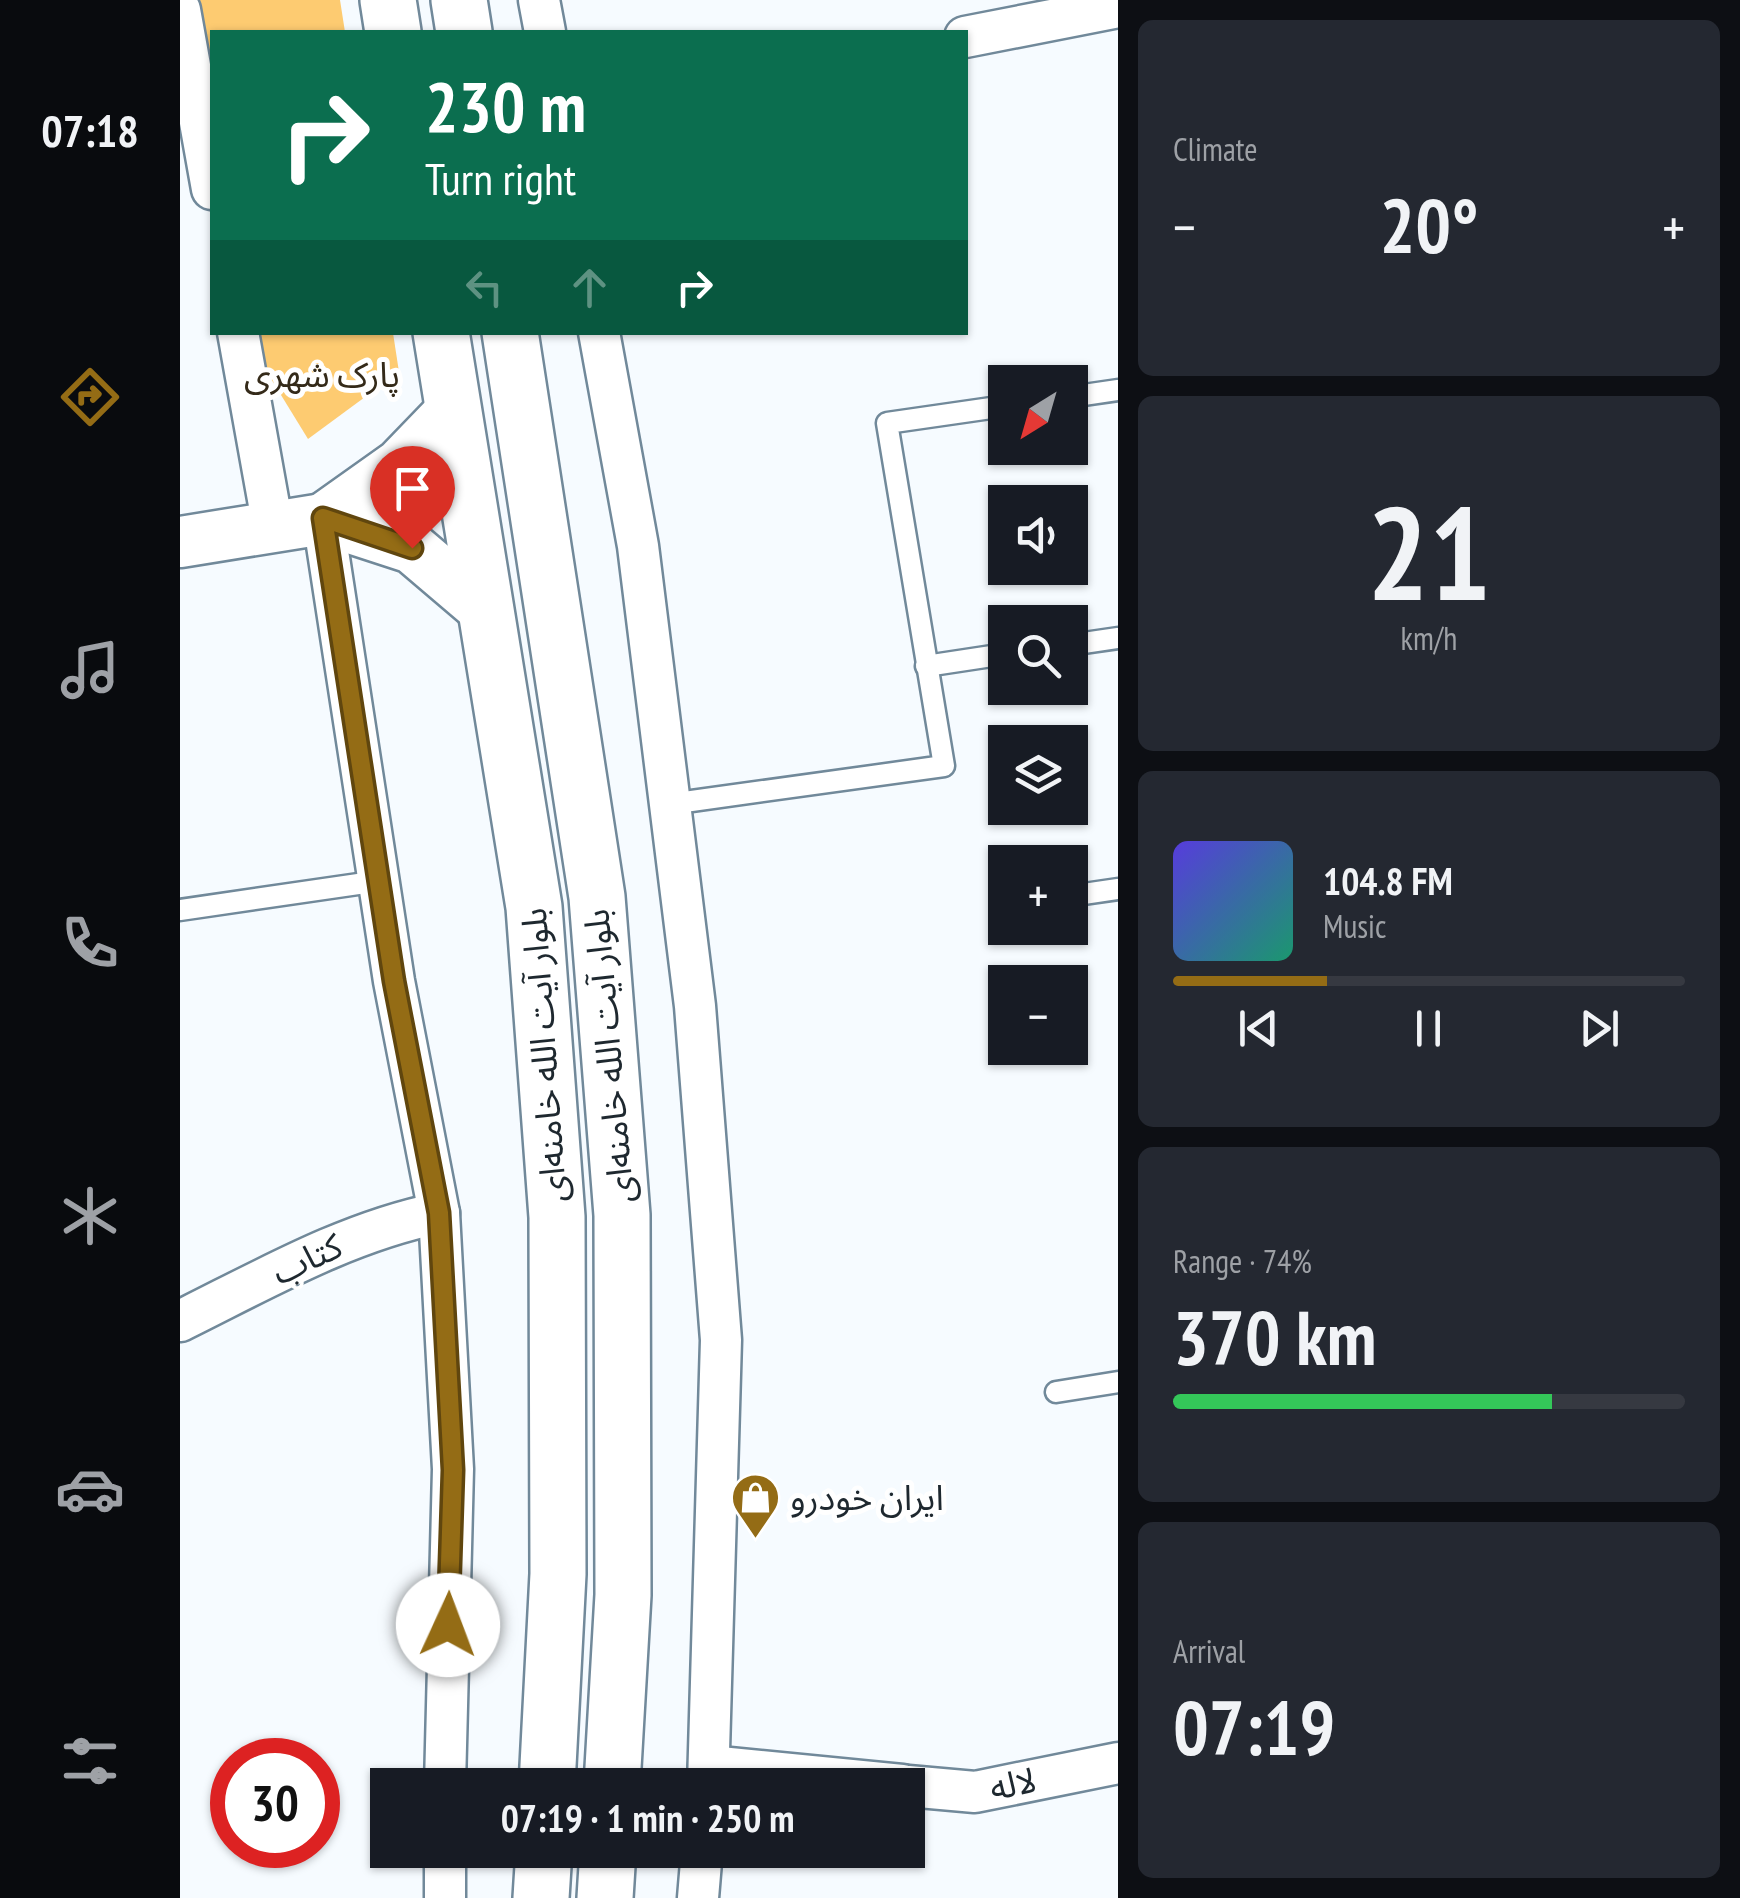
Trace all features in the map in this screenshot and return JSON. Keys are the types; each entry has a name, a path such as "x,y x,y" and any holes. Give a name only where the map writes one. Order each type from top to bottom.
{"main road":[{"path":"388,0 393,30"},
{"path":"458,0 464,30"},
{"name":"بلوار آیت‌ الله خامنه‌ای","path":"442,335 534,907 557,1216 558,1574 548,1768"},
{"name":"بلوار آیت الله خامنه‌ای","path":"510,335 597,897 622,1215 623,1595 613,1768"},
{"path":"541,1898 543,1868"},
{"path":"605,1898 607,1868"}],"street":[{"path":"539,0 545,30"},
{"path":"968,37 1118,7"},
{"path":"180,10 210,178"},
{"path":"239,335 273,527"},
{"path":"600,335 638,546 696,1006 720,1340 708,1768"},
{"path":"180,542 323,518 399,465 454,408"},
{"path":"323,518 412,548 486,610"},
{"path":"323,518 394,981 439,1213 453,1470 445,1768"},
{"name":"کتاب","path":"183,1314 339,1242 395,1222 439,1213"},
{"name":"لاله","path":"925,1787 975,1792 1118,1763"},
{"path":"445,1868 446,1898"},
{"path":"698,1898 700,1868"}],"lane":[{"path":"1088,394 1118,390"},
{"path":"670,804 944,766 887,423 988,408"},
{"path":"1088,642 1118,638"},
{"path":"926,666 988,657"},
{"path":"180,910 379,881"},
{"path":"1088,893 1118,889"},
{"path":"1056,1392 1118,1382"}],"green space":[{"path":"187,0 340,0 345,30 210,30 210,152"},
{"name":"پارک شهری","path":"244,335 393,335 399,372 308,439"}],"place":[{"name":"ایران خودرو","path":"755,1540"}],"route":[{"path":"412,548 323,518 394,981 439,1213 453,1470 448,1625"}]}
